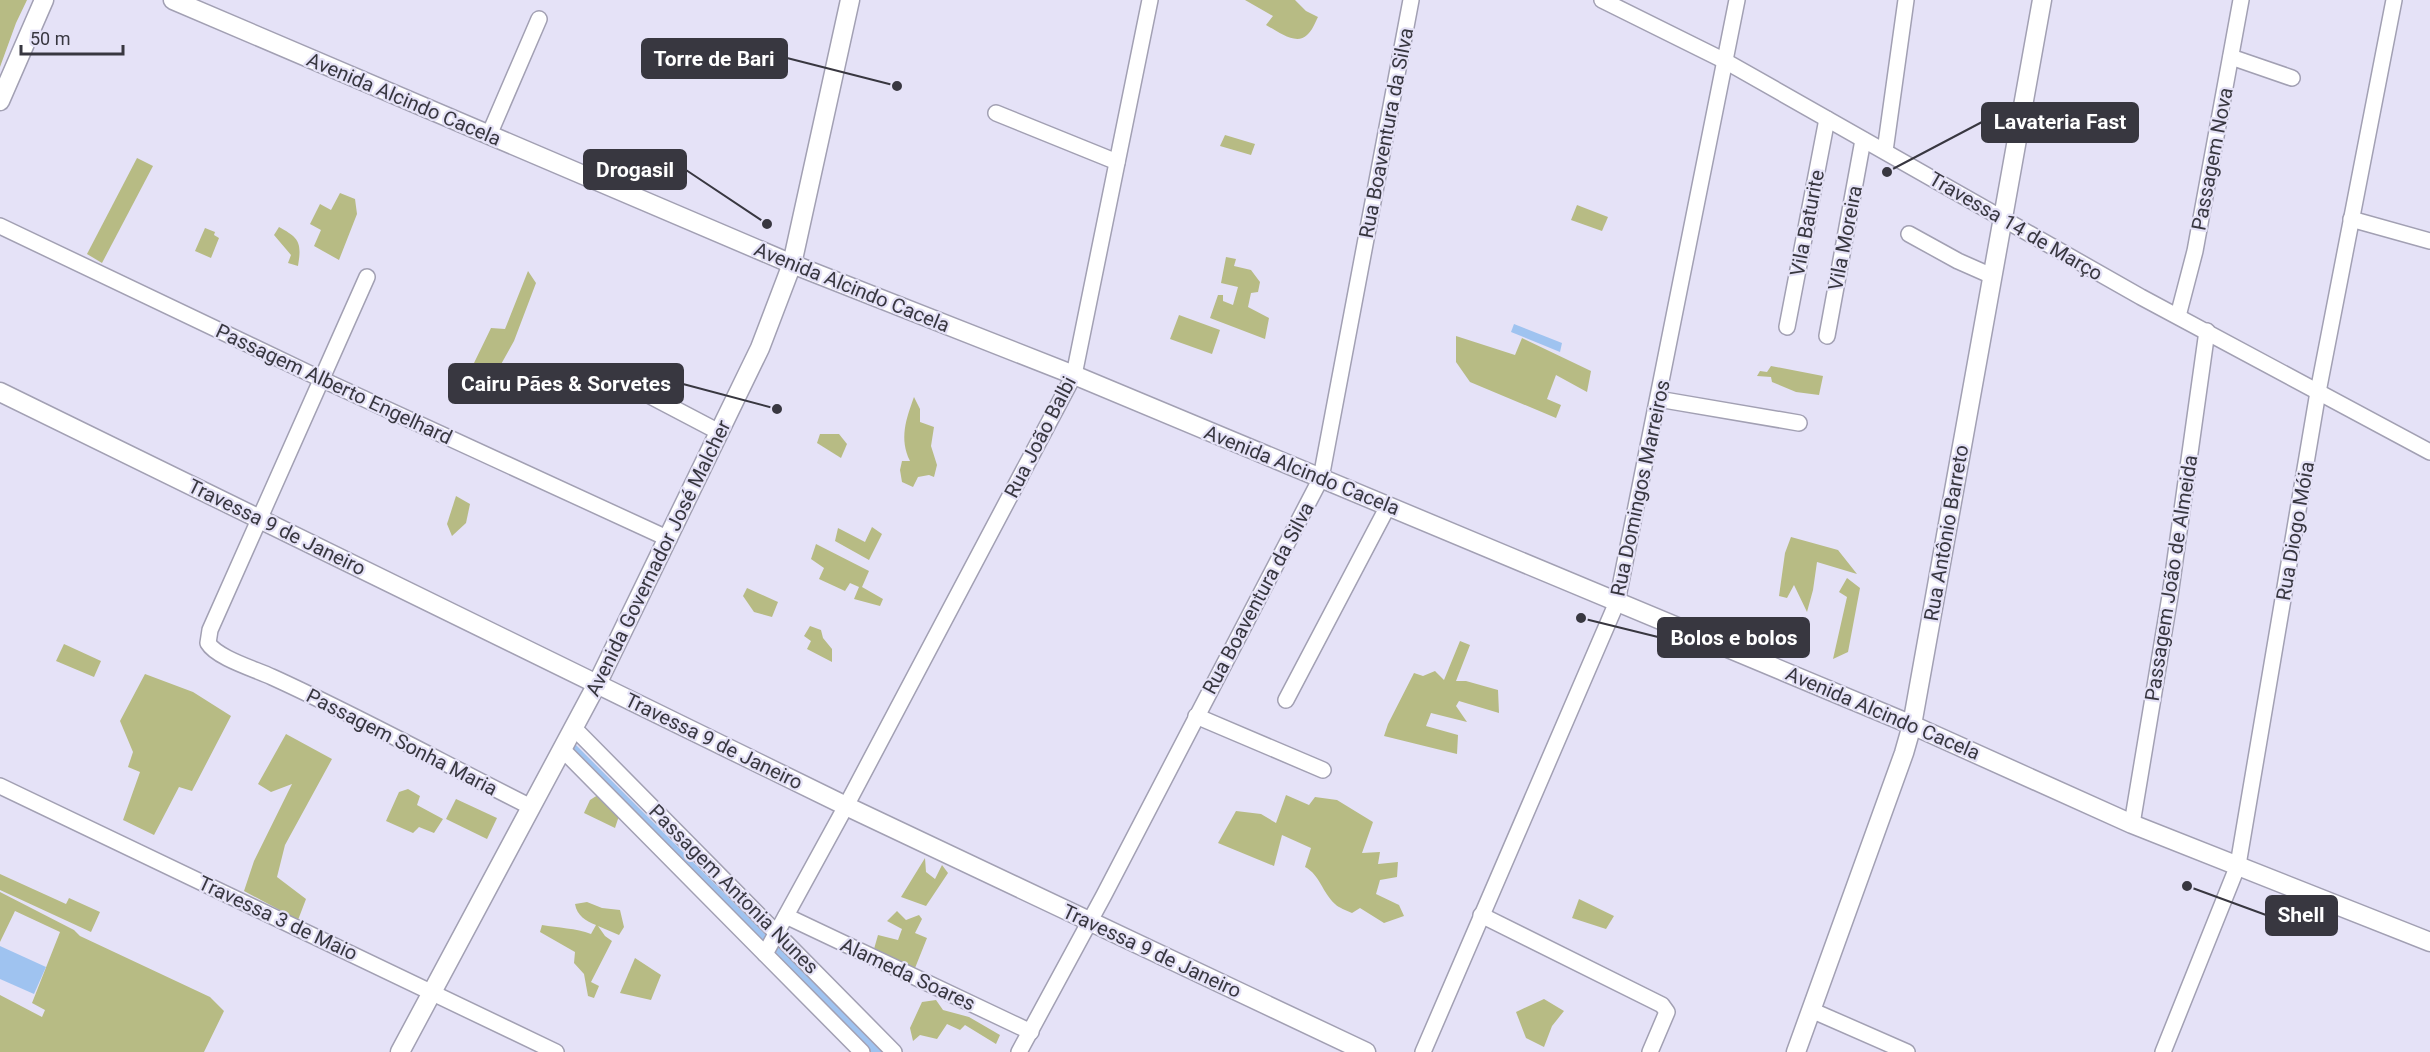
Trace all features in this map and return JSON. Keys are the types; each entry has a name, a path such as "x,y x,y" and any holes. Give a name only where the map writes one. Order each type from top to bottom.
{"main road":[{"path":"0,101 44,0"},
{"name":"Avenida Alcindo Cacela","path":"173,0 792,264 1074,375 1912,725 2132,824 2430,942"},
{"name":"Avenida Governador José Malcher","path":"400,1052 597,684 760,348 792,264 850,0"},
{"name":"Rua Antônio Barreto","path":"1796,1052 1904,753 1912,725 2042,0"},
{"name":"Travessa 9 de Janeiro","path":"0,392 846,806 1366,1052"}],"street":[{"name":"Rua João Balbi","path":"765,954 1074,375 1150,0"},
{"name":"Rua Boaventura da Silva","path":"1019,1052 1090,921 1321,478 1411,0"},
{"name":"Travessa 14 de Março","path":"1602,0 1725,62 2178,316 2430,452"},
{"name":"Rua Domingos Marreiros","path":"1424,1052 1617,602 1737,0"},
{"path":"1885,151 1906,0"},
{"name":"Passagem Nova","path":"2178,316 2195,251 2241,0"},
{"name":"Rua Diogo Móia","path":"2163,1052 2238,865 2318,392 2394,0"},
{"path":"489,135 539,19"},
{"path":"2231,57 2292,78"},
{"path":"996,112 1117,162"},
{"name":"Vila Baturite","path":"1787,327 1827,119"},
{"name":"Vila Moreira","path":"1827,336 1863,140"},
{"path":"2351,219 2430,241"},
{"name":"Passagem Alberto Engelhard","path":"0,226 321,379 669,539"},
{"path":"1909,234 1958,261 1992,276"},
{"path":"260,519 367,277"},
{"name":"Passagem João de Almeida","path":"2132,824 2170,596 2207,332"},
{"path":"618,379 719,432"},
{"path":"1658,399 1799,423"},
{"path":"1286,699 1388,506"},
{"name":"Passagem Sonha Maria","path":"260,519 207,639 209,646 531,807"},
{"path":"1196,716 1323,771"},
{"name":"Passagem Antonia Nunes","path":"573,727 894,1052"},
{"path":"562,749 862,1052"},
{"name":"Travessa 3 de Maio","path":"0,786 555,1052"},
{"path":"1481,915 1662,1005 1667,1012 1665,1021 1650,1052"},
{"name":"Alameda Soares","path":"786,916 1031,1032"},
{"path":"1811,1010 1907,1052"}],"green space":[{"path":"0,0 27,0 0,67"},
{"path":"1245,0 1295,0 1306,11 1318,17 1307,35 1298,39 1292,38 1266,25 1273,16"},
{"path":"1225,135 1255,144 1251,155 1220,146"},
{"path":"137,158 153,166 102,263 87,254"},
{"path":"340,193 355,199 357,214 339,260 314,246 321,230 310,224 320,204 331,210"},
{"path":"1577,205 1608,217 1602,231 1571,220"},
{"path":"279,227 291,234 298,242 300,251 298,266 288,263 291,255 274,235"},
{"path":"205,228 215,232 214,235 219,238 211,258 195,251"},
{"path":"1226,257 1236,259 1234,266 1251,270 1260,282 1258,292 1251,293 1248,307 1269,318 1265,339 1210,318 1218,295 1223,295 1223,301 1233,305 1238,287 1221,283"},
{"path":"528,271 536,283 514,341 495,375 474,363 491,328 505,329"},
{"path":"1179,315 1220,330 1212,354 1170,339"},
{"path":"1456,336 1515,355 1522,338 1591,371 1587,392 1556,375 1547,399 1561,405 1556,418 1470,382 1456,362"},
{"path":"1771,366 1823,376 1819,395 1796,392 1772,382 1771,377 1757,376 1760,371 1767,372"},
{"path":"914,397 920,409 920,422 934,427 931,446 937,465 934,477 929,475 918,477 913,487 902,482 900,470 902,461 910,461 904,437 906,421"},
{"path":"820,434 839,434 847,444 841,458 817,443"},
{"path":"456,496 470,504 466,523 452,536 447,524"},
{"path":"872,527 882,534 869,560 835,541 838,528 865,542"},
{"path":"1791,537 1838,550 1857,574 1817,562 1807,612 1794,585 1787,598 1779,596 1785,553"},
{"path":"816,544 869,571 862,587 883,599 880,606 854,599 859,587 850,583 845,591 819,579 824,568 811,559"},
{"path":"1847,578 1860,588 1848,652 1833,659 1847,597 1839,592"},
{"path":"747,588 778,602 772,617 754,612 743,596"},
{"path":"810,626 821,630 823,638 832,649 832,662 807,649 811,641 804,636"},
{"path":"1460,641 1470,645 1456,681 1466,681 1498,690 1499,713 1459,701 1456,706 1467,722 1431,713 1426,726 1458,735 1457,754 1384,736 1414,673 1423,676 1435,671 1444,680"},
{"path":"64,644 101,661 94,677 56,661"},
{"path":"145,674 193,692 231,716 192,791 179,787 154,835 123,820 140,772 128,767 133,752 120,721"},
{"path":"286,734 332,759 285,845 277,877 306,899 298,920 244,891 254,861 292,784 271,792 258,784"},
{"path":"408,789 420,796 417,805 443,819 434,833 419,827 413,833 386,821 399,792"},
{"path":"601,793 619,816 615,828 584,813 590,800"},
{"path":"1286,795 1309,805 1315,797 1337,800 1373,822 1362,853 1380,852 1378,864 1398,862 1397,877 1380,880 1376,894 1399,905 1404,916 1384,923 1360,908 1352,913 1338,907 1314,874 1305,867 1311,848 1282,835 1274,866 1218,843 1236,811 1261,814 1276,823"},
{"path":"456,799 497,818 487,839 446,819"},
{"path":"925,858 926,872 935,879 942,865 948,873 926,906 901,897"},
{"path":"0,874 66,904 69,898 100,912 91,932 0,890"},
{"path":"0,892 74,930 80,936 210,997 224,1011 204,1052 0,1052 0,995 42,1017 45,1010 32,1003 60,932 15,911 0,942"},
{"path":"1579,899 1614,916 1606,929 1572,918"},
{"path":"587,902 602,908 620,910 624,927 619,935 598,926 612,941 591,982 599,986 594,998 588,996 584,974 574,963 575,952 540,932 542,925 591,934 596,925 582,918 575,904"},
{"path":"897,911 906,920 919,915 922,919 915,933 927,938 915,968 874,949 878,935 898,940 902,929 887,921"},
{"path":"635,958 661,975 651,1000 620,993"},
{"path":"1544,999 1564,1011 1552,1026 1544,1047 1526,1038 1516,1012"},
{"path":"936,1000 943,1010 969,1017 1000,1035 996,1044 965,1025 960,1030 947,1024 937,1039 920,1035 913,1041 910,1028 922,1002"}],"water":[{"path":"1514,324 1562,343 1560,352 1511,332"},
{"path":"570,739 883,1052 870,1052 563,749"},
{"path":"0,946 46,967 34,994 0,979"}],"place":[{"name":"Torre de Bari","path":"897,86"},
{"name":"Lavateria Fast","path":"1887,172"},
{"name":"Drogasil","path":"767,224"},
{"name":"Cairu Pães & Sorvetes","path":"777,409"},
{"name":"Bolos e bolos","path":"1581,618"},
{"name":"Shell","path":"2187,886"}]}
